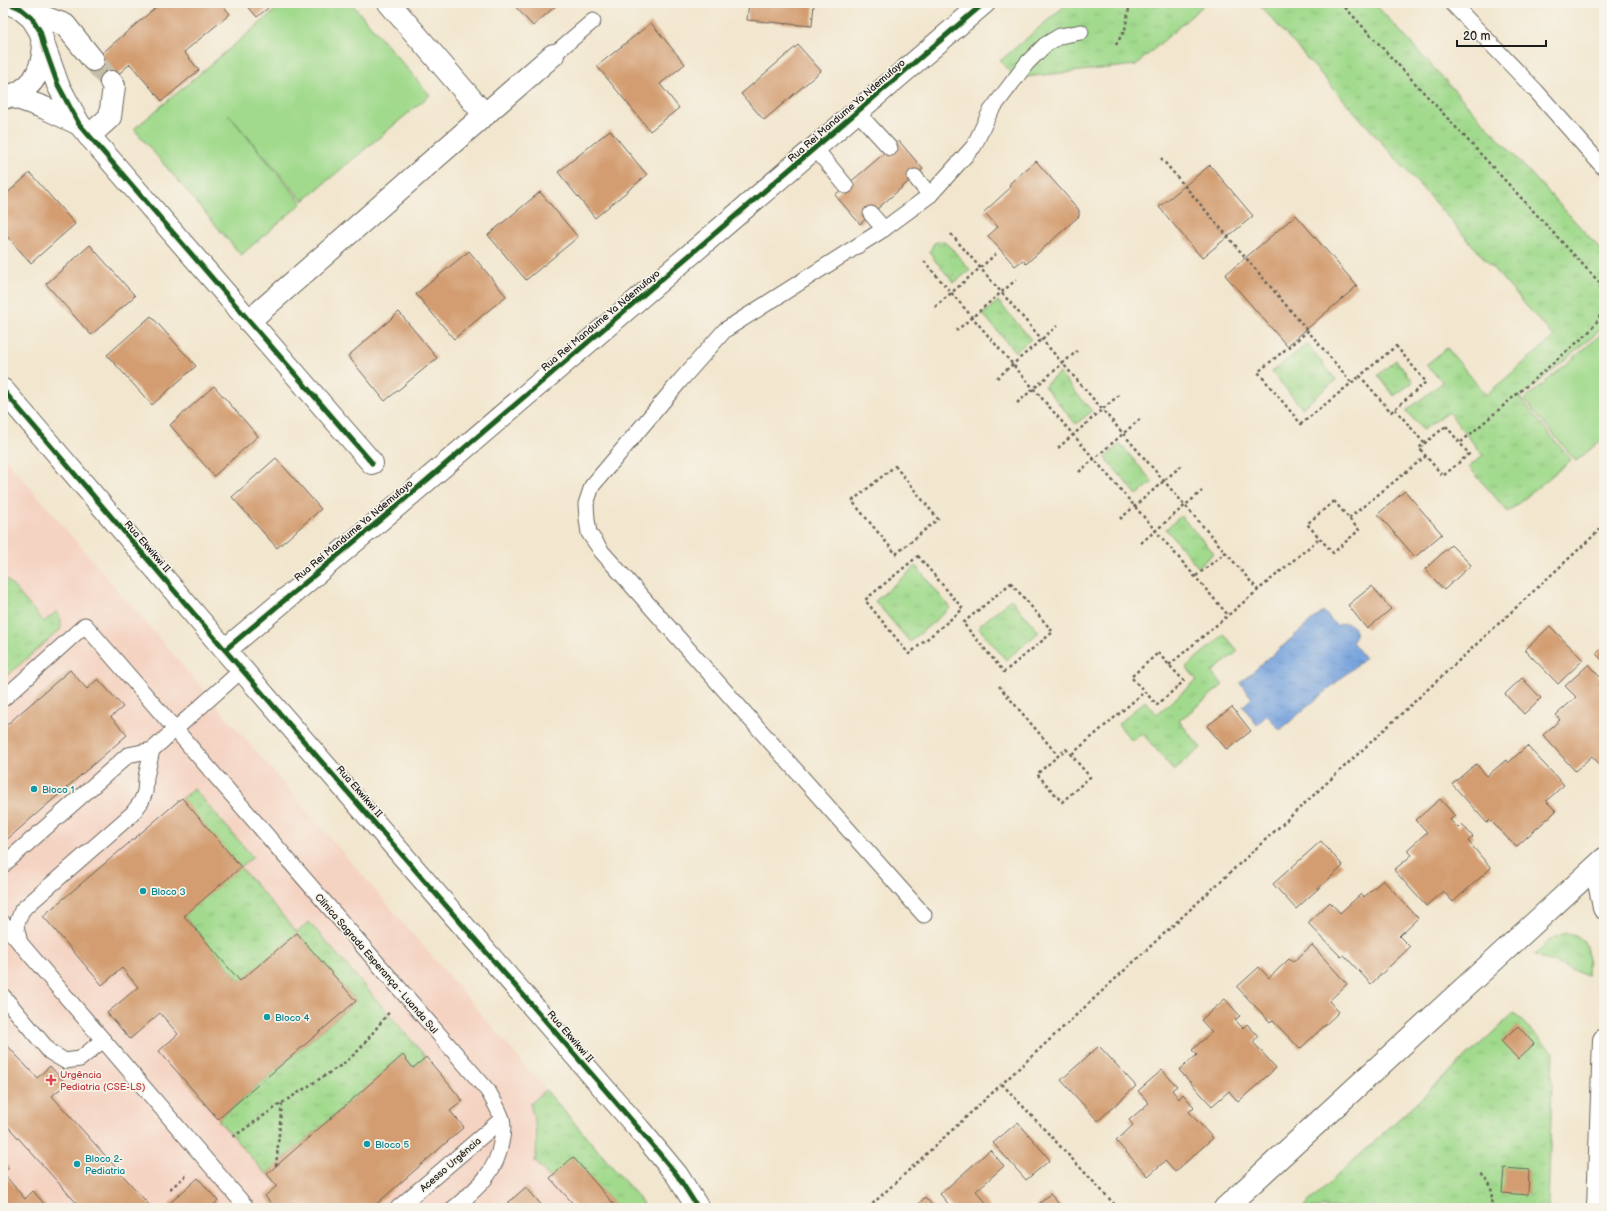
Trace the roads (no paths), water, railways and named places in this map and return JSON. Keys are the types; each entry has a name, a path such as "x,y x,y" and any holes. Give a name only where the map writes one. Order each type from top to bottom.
{"street":[{"path":"389,3 485,115"},
{"name":"Rua Rei Mandume Ya Ndemufayo","path":"225,650 984,3"},
{"path":"14,5 32,18 40,31 58,85 84,130 372,463"},
{"path":"14,5 65,25 93,60"},
{"path":"8,97 27,88 37,76 42,61 44,46"},
{"path":"249,320 553,55"},
{"path":"84,130 110,117 114,86 111,82"},
{"path":"8,97 45,108 84,130"},
{"name":"Rua Ekwikwi II","path":"3,390 225,650 639,1129 677,1175 698,1208"},
{"path":"1600,863 1604,908"},
{"path":"1225,1208 1600,863"},
{"path":"1598,1208 1604,1040"}],"lane":[{"path":"1452,3 1536,91 1604,168"},
{"path":"553,55 593,21"},
{"path":"924,915 602,552 589,533 586,504 592,486 725,330 884,229 930,195 974,146 990,112 1027,64 1045,45 1060,36 1081,32"},
{"path":"857,112 890,148"},
{"path":"815,148 846,186"},
{"path":"914,177 930,195"},
{"path":"871,214 884,229"},
{"name":"Clínica Sagrada Esperança - Luanda Sul","path":"3,699 85,625 488,1091 502,1119 504,1130 500,1152 491,1172 477,1188 454,1208"},
{"path":"3,865 128,755 152,750 243,669"},
{"path":"20,943 16,926 22,910 132,814 141,802 145,792 146,776 152,750"},
{"path":"3,923 247,1208"},
{"path":"3,996 50,1052 65,1061 80,1059 103,1040"},
{"name":"Acesso Urgência","path":"398,1208 502,1119"}],"water":[{"path":"1323,611 1337,626 1346,623 1352,626 1355,634 1352,642 1365,658 1280,730 1267,715 1257,725 1243,706 1252,698 1240,683"}],"tunnel":[{"path":"93,60 111,82"}],"place":[{"name":"Bloco 1","path":"34,789"},
{"name":"Bloco 3","path":"143,891"},
{"name":"Bloco 4","path":"267,1017"},
{"name":"Urgência Pediatria (CSE-LS)","path":"51,1080"},
{"name":"Bloco 5","path":"367,1144"},
{"name":"Bloco 2- Pediatria","path":"77,1164"}]}
